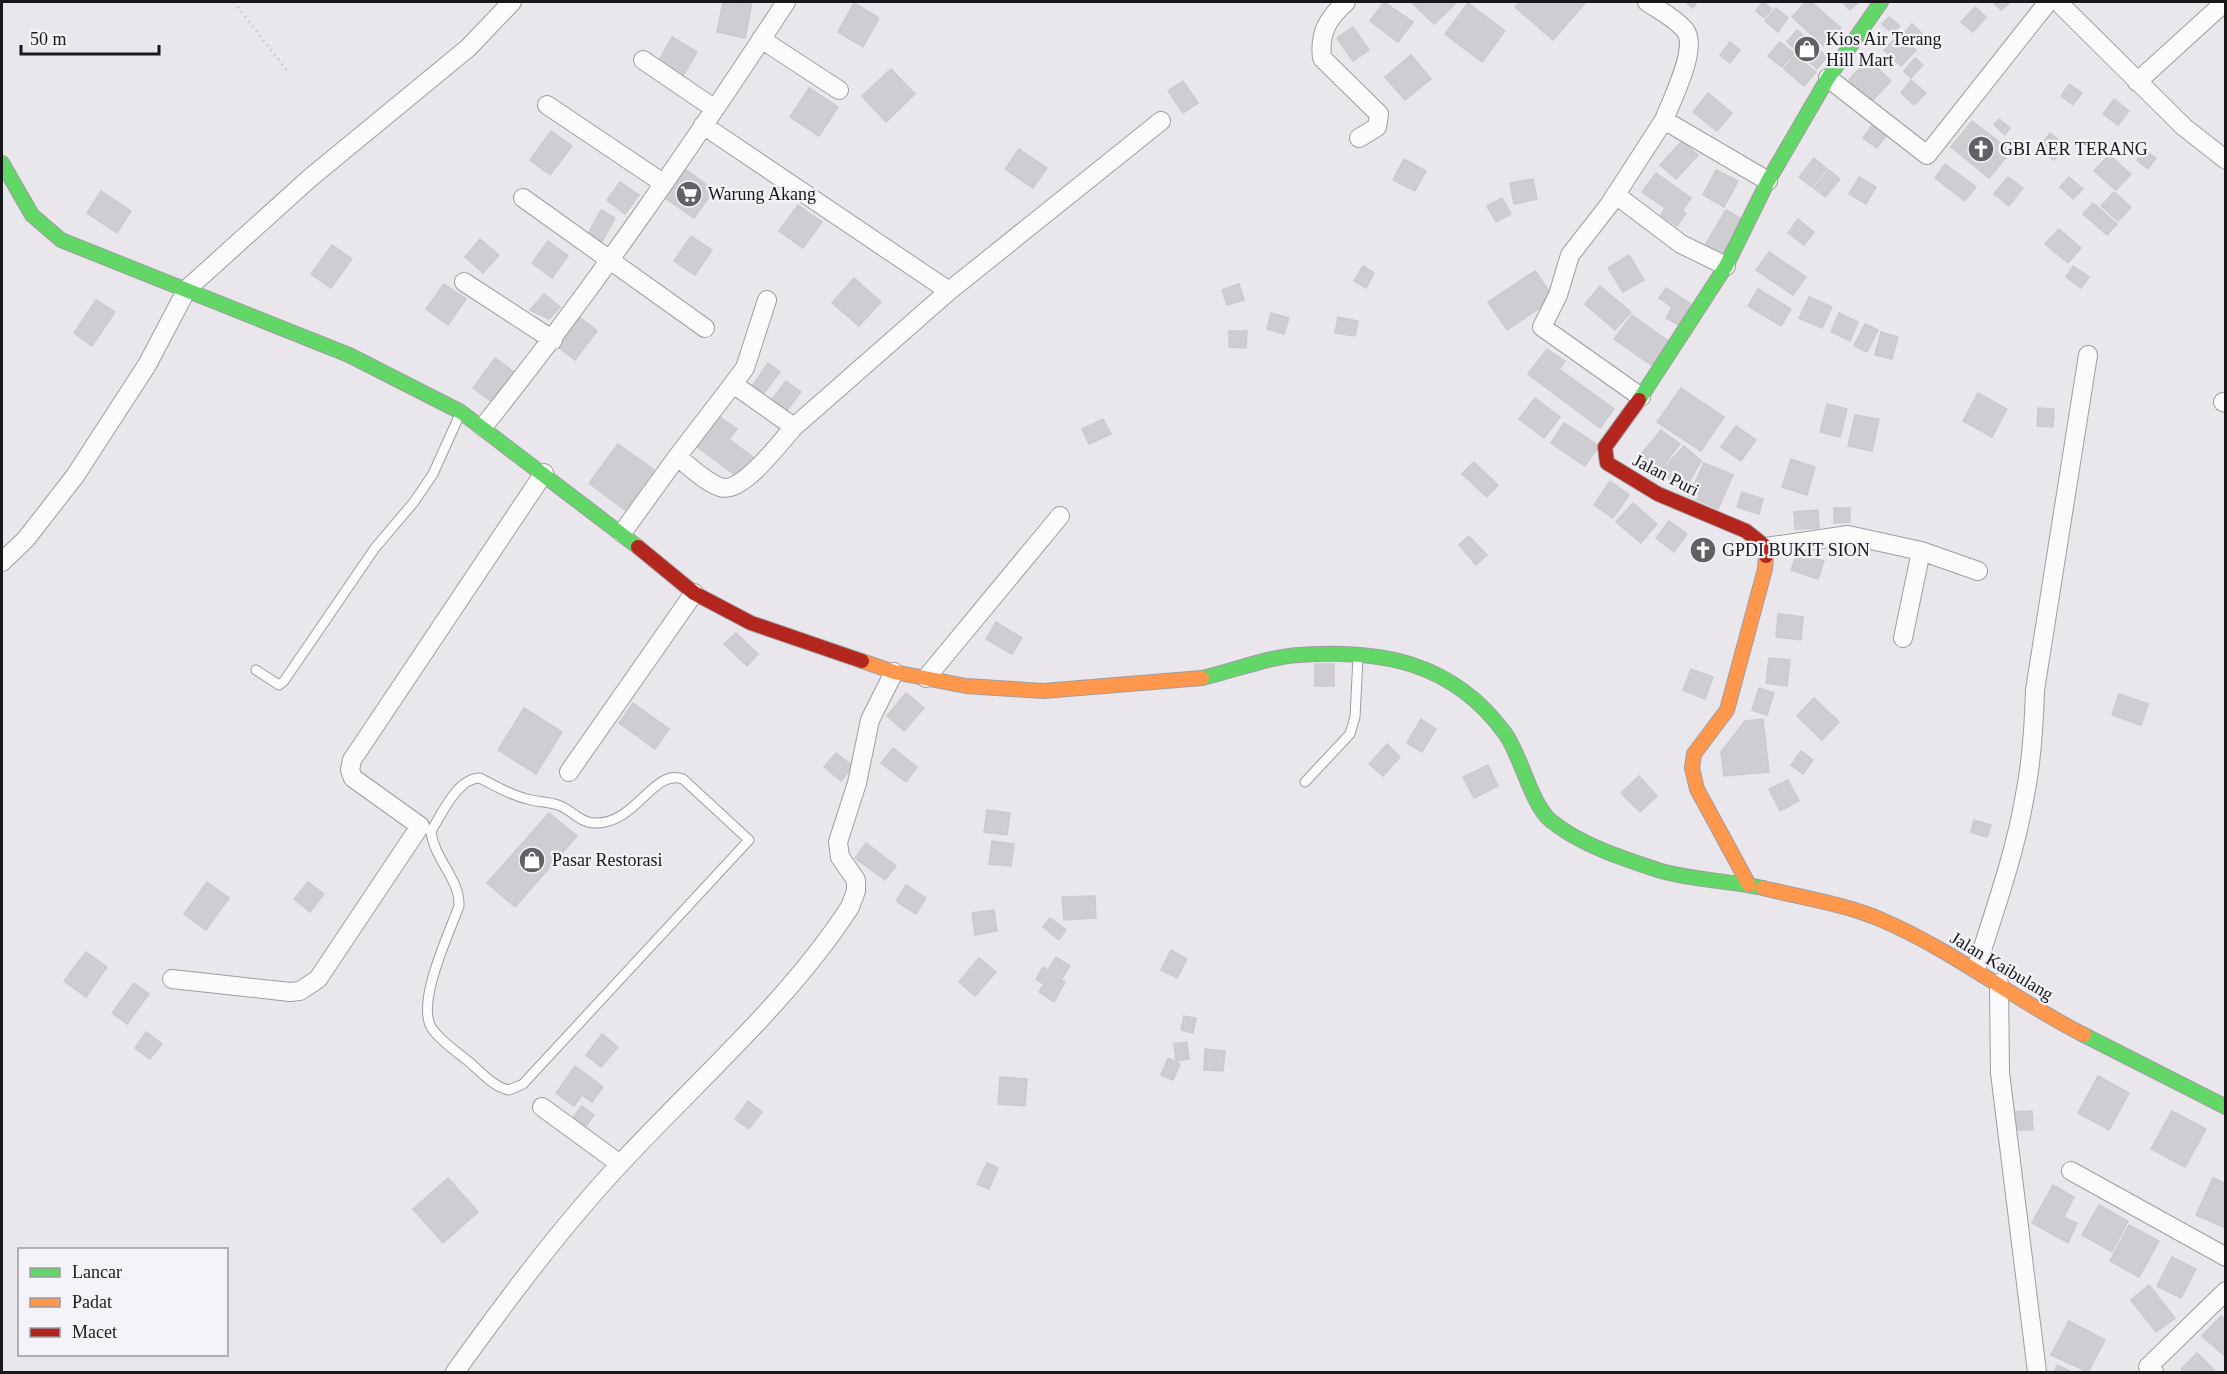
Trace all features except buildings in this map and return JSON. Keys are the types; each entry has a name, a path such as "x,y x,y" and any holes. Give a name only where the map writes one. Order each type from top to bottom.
{"street":[{"path":"2,562 26,539 75,476 147,365 187,289 310,178 468,48 513,2"},
{"path":"483,427 553,340 716,109 786,2"},
{"path":"1346,2 1327,24 1321,38 1321,48 1323,58 1379,114 1377,127 1359,138"},
{"path":"1641,397 1542,327 1558,295 1570,255 1616,195 1664,120 1685,67 1689,43 1686,32 1647,2"},
{"name":"Jalan Puri","path":"1766,548 1743,531 1665,498 1607,462 1605,447 1641,397 1726,266 1768,181 1828,78 1881,2"},
{"path":"1828,78 1927,155 2048,2"},
{"path":"2058,2 2184,127 2226,160"},
{"path":"2137,82 2225,2"},
{"path":"761,39 839,90"},
{"path":"643,60 716,109"},
{"path":"547,105 663,183"},
{"path":"1664,120 1768,181"},
{"path":"677,457 720,487 733,488 748,478 794,427 949,291 1161,121"},
{"path":"703,125 949,291"},
{"name":"Jalan Kaibulang","path":"2,163 32,215 61,240 349,355 461,412 622,533 694,593 751,623 894,672 966,686 1043,690 1198,679 1297,655 1382,655 1419,667 1456,684 1483,706 1506,734 1548,818 1560,828 1625,858 1662,871 1749,885 1856,910 1883,920 1976,969 2072,1029 2226,1107"},
{"path":"1616,195 1681,244 1726,266"},
{"path":"524,198 608,261 705,328"},
{"path":"464,282 553,340"},
{"path":"622,533 745,368 767,300"},
{"path":"1976,969 2002,886 2025,797 2033,745 2035,690 2088,355"},
{"path":"733,384 794,427"},
{"path":"172,979 290,992 310,986 318,979 426,829 353,778 350,770 352,760 544,473"},
{"path":"926,678 1060,516"},
{"path":"1749,885 1697,789 1692,768 1694,754 1727,710 1739,658 1765,569 1766,548 1848,535 1921,551 1978,571"},
{"path":"1903,638 1921,551"},
{"path":"569,772 627,685 694,593"},
{"path":"455,1372 523,1281 620,1164 780,999 850,907 856,891 856,880 840,857 837,842 857,783 870,720 894,672"},
{"path":"1999,983 2001,1073 2037,1372"},
{"path":"542,1107 620,1164"},
{"path":"2071,1171 2226,1257"},
{"path":"2148,1370 2226,1291"}],"lane":[{"path":"256,670 279,685 284,681 375,548 414,502 433,474 461,412"},
{"path":"1305,782 1350,735 1355,717 1358,655"},
{"path":"675,776 683,779 750,840 523,1084 509,1090 497,1086 453,1048 432,1029 428,1017 428,992 459,906 459,894 433,848 426,829 458,790 474,778 480,778 513,795 561,805 584,821 594,823 620,818 636,806 662,780 675,776"}],"path":[{"path":"234,2 288,72"}],"traffic: fast":[{"path":"1639,400 1726,266 1768,181 1828,78 1881,2"},
{"path":"2,163 32,215 61,240 349,355 461,412 638,547"},
{"path":"1202,678 1262,661 1299,655 1358,655 1386,658 1413,665 1438,675 1462,690 1484,708 1510,741 1543,812 1562,829 1603,850 1661,871 1763,888"},
{"path":"2084,1035 2226,1107"}],"traffic: slow":[{"path":"1749,885 1697,789 1692,768 1694,754 1727,710 1765,569 1766,556"},
{"path":"862,661 894,672 966,686 1043,691 1202,678"},
{"path":"1763,888 1839,905 1868,914 1909,932 2084,1035"}],"traffic: jam":[{"path":"1639,400 1605,447 1607,463 1658,494 1746,531 1766,547 1766,556"},
{"path":"638,547 694,593 751,623 862,661"}],"place":[{"name":"Kios Air Terang Hill Mart","path":"1807,49"},
{"name":"GBI AER TERANG","path":"1981,149"},
{"name":"Warung Akang","path":"689,194"},
{"name":"GPDI BUKIT SION","path":"1703,550"},
{"name":"Pasar Restorasi","path":"532,860"}]}
